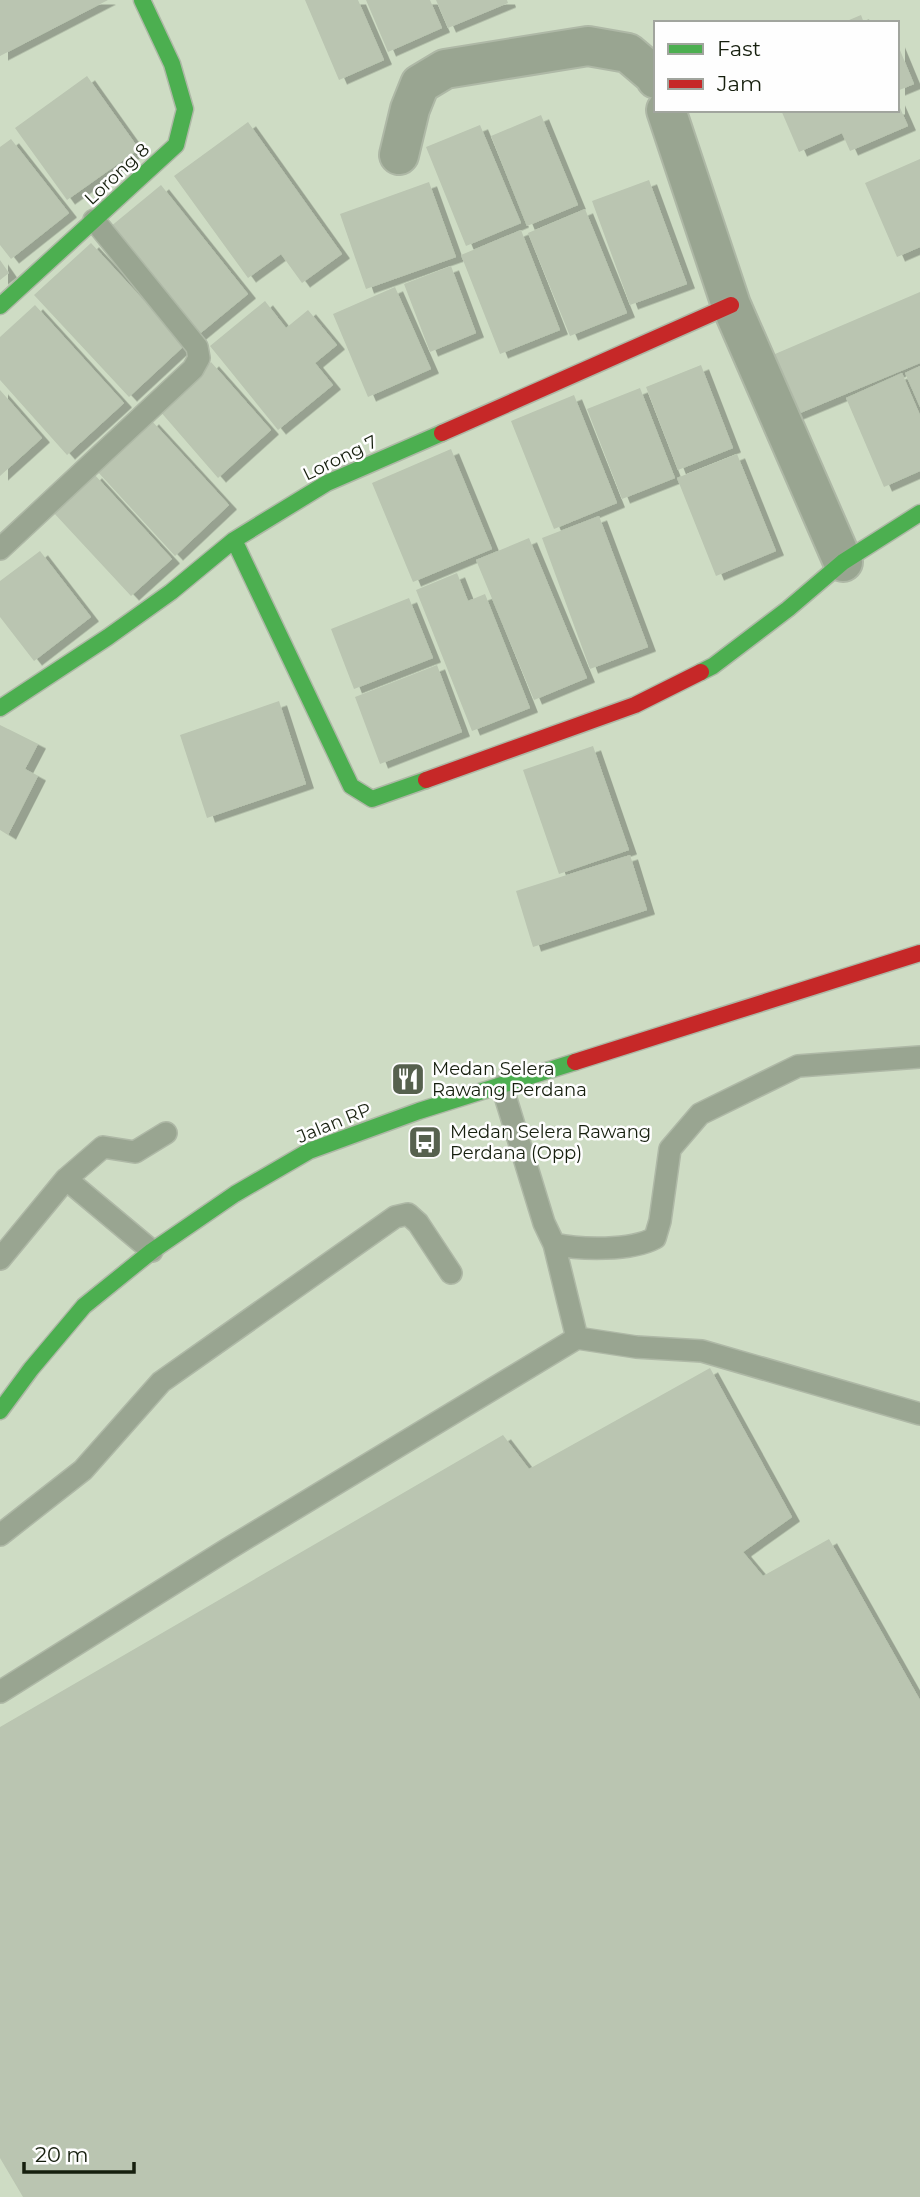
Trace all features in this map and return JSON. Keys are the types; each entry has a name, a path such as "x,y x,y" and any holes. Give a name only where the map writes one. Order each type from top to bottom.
{"street":[{"name":"Lorong 8","path":"0,306 176,145 184,109 172,64 142,0"},
{"path":"398,155 410,109 420,84 445,69 588,46 628,53 654,76"},
{"path":"667,112 731,305 843,562"},
{"name":"Lorong 7","path":"0,708 171,592 234,540 327,483 731,305"},
{"path":"234,540 351,786 372,799 635,705 713,666 789,609 843,562 920,513"},
{"name":"Jalan RP","path":"0,1411 31,1368 84,1306 152,1251 235,1194 309,1151 419,1111 920,953"}],"lane":[{"path":"0,549 193,369 199,358 197,347 94,220"},
{"path":"554,1244 571,1248 642,1245 655,1238 660,1221 670,1149 700,1114 798,1066 920,1057"},
{"path":"502,1086 544,1223 554,1244 576,1338"},
{"path":"0,1259 66,1179 103,1147 135,1153 166,1133"},
{"path":"66,1179 152,1251"},
{"path":"0,1535 83,1470 161,1382 396,1217 408,1214 418,1223 451,1273"},
{"path":"0,1692 228,1549 576,1338 636,1347 702,1351 920,1414"}],"building":[{"path":"0,0 108,0 0,56"},
{"path":"305,0 358,0 384,60 339,80"},
{"path":"366,0 430,0 442,28 388,52"},
{"path":"436,0 507,0 508,3 448,28"},
{"path":"861,15 863,21 847,21"},
{"path":"899,48 914,84 899,90"},
{"path":"87,76 139,149 67,200 15,128"},
{"path":"899,106 908,126 850,151 842,133 799,152 782,112 899,112"},
{"path":"541,115 578,205 527,226 491,136"},
{"path":"248,122 342,254 302,283 281,254 248,278 174,176"},
{"path":"480,125 521,223 466,246 426,147"},
{"path":"11,139 69,213 11,259 0,245 0,147"},
{"path":"920,159 920,247 897,257 865,183"},
{"path":"649,180 687,284 630,305 592,201"},
{"path":"429,182 456,257 366,289 340,214"},
{"path":"161,185 248,294 197,336 110,227"},
{"path":"585,209 627,313 570,336 528,233"},
{"path":"521,230 560,330 500,354 461,255"},
{"path":"91,243 185,345 129,397 34,295"},
{"path":"0,260 9,273 0,280"},
{"path":"451,266 476,333 430,352 404,284"},
{"path":"395,287 431,369 368,397 333,314"},
{"path":"920,292 920,363 793,416 768,357"},
{"path":"265,301 286,328 308,310 337,345 315,363 333,385 278,430 210,346"},
{"path":"35,305 124,403 67,455 0,380 0,337"},
{"path":"211,362 271,430 218,478 159,410"},
{"path":"701,365 733,448 678,470 646,387"},
{"path":"920,366 920,407 905,373"},
{"path":"902,373 920,415 920,471 884,487 846,398"},
{"path":"640,388 675,478 622,499 587,409"},
{"path":"0,390 42,438 0,476"},
{"path":"574,395 617,503 554,529 511,421"},
{"path":"151,420 229,505 175,556 97,471"},
{"path":"451,449 492,549 413,582 372,483"},
{"path":"737,454 776,551 716,576 677,478"},
{"path":"94,474 172,559 131,596 53,512"},
{"path":"599,516 648,647 590,669 542,538"},
{"path":"529,538 587,678 534,700 476,560"},
{"path":"40,551 91,617 34,661 0,617 0,581"},
{"path":"457,573 468,601 485,594 530,708 472,731 416,590"},
{"path":"409,598 433,658 354,689 331,629"},
{"path":"437,665 462,732 380,764 355,697"},
{"path":"279,701 306,784 207,818 180,735"},
{"path":"0,725 38,744 25,769 38,776 8,835 0,830"},
{"path":"593,746 629,850 559,874 523,770"},
{"path":"630,855 647,910 533,947 516,891"},
{"path":"710,1368 792,1517 743,1552 763,1576 829,1539 920,1700 920,2197 23,2197 0,2158 0,1727 503,1435 529,1469"}],"traffic: fast":[{"path":"0,306 176,145 185,109 172,64 142,0"},
{"path":"0,708 171,592 234,540 327,483 442,433"},
{"path":"701,672 713,666 788,609 843,562 920,513"},
{"path":"234,540 351,786 372,799 426,780"},
{"path":"0,1411 84,1306 152,1251 235,1194 309,1151 419,1111 575,1062"}],"traffic: jam":[{"path":"442,433 731,305"},
{"path":"426,780 635,705 701,672"},
{"path":"575,1062 920,953"}],"place":[{"name":"Medan Selera Rawang Perdana","path":"408,1079"},
{"name":"Medan Selera Rawang Perdana (Opp)","path":"425,1142"}]}
